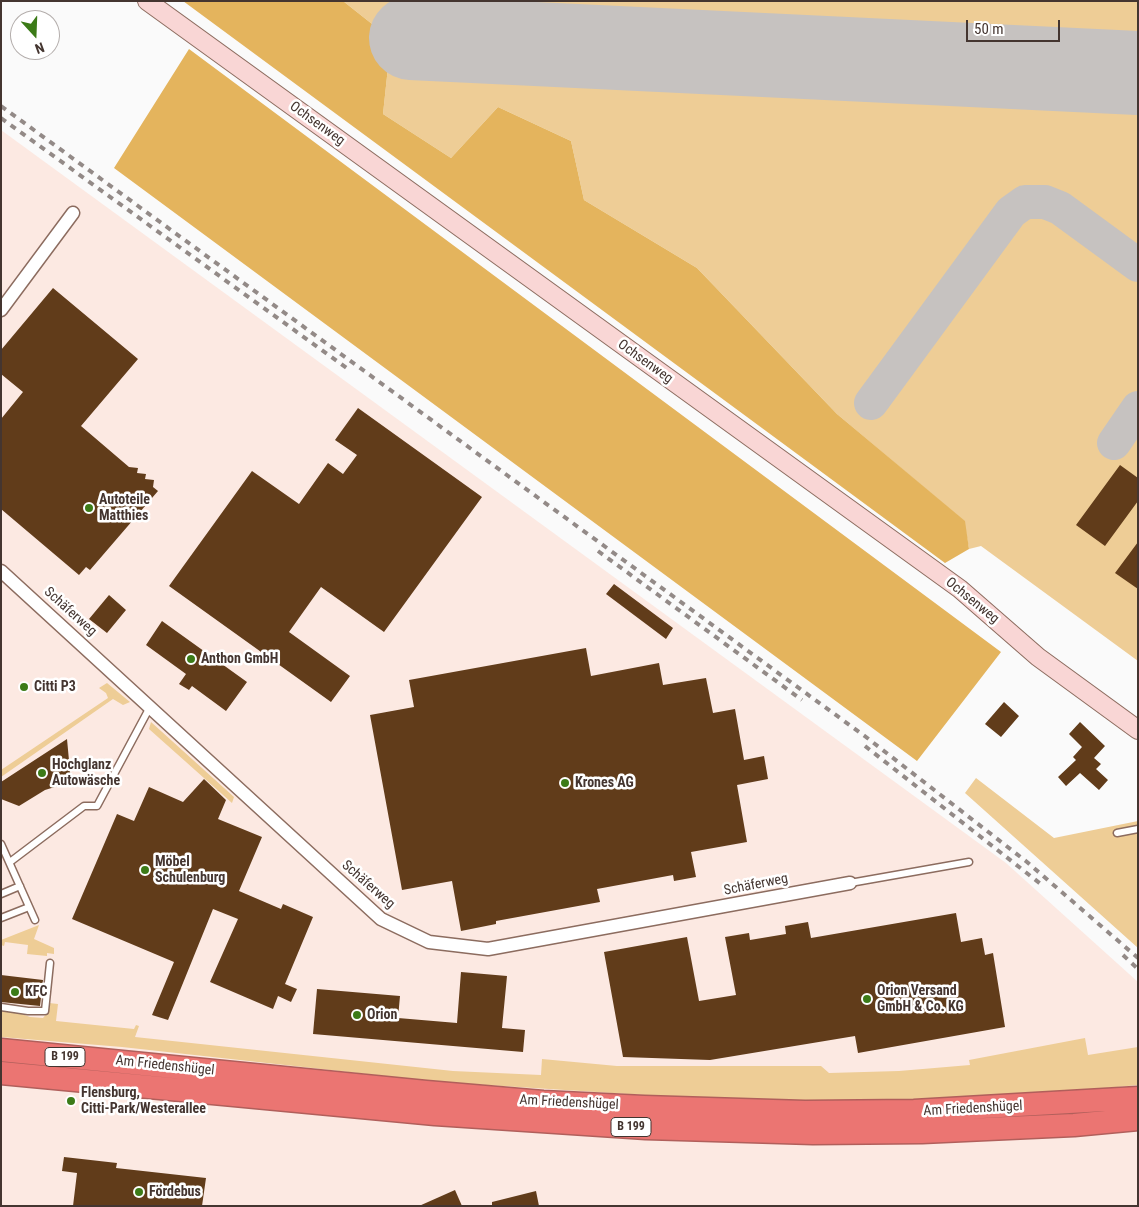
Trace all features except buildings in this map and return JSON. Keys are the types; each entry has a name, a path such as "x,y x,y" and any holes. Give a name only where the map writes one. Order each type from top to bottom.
{"highway":[{"name":"Am Friedenshügel","path":"1,1050 436,1093 635,1107 805,1112 914,1111 1138,1098"},
{"name":"Am Friedenshügel","path":"1,1073 435,1114 637,1128 813,1133 922,1132 1138,1120"}],"main road":[{"name":"Ochsenweg","path":"147,1 960,589 1038,657 1138,730"}],"street":[{"path":"1,310 73,214"},
{"name":"Schäferweg","path":"1,571 381,919 428,942 488,949 850,883"}],"lane":[{"path":"10,862 84,806 97,806 150,706"},
{"path":"1117,833 1138,829"},
{"path":"1,844 35,920"},
{"name":"Schäferweg","path":"850,883 969,862"},
{"path":"1,894 20,886"},
{"path":"1,918 29,907"},
{"path":"1,1007 28,1011 45,1010 50,963"}],"shaded area":[{"path":"183,1 343,1 391,39 383,114 451,158 498,107 571,141 584,200 697,268 837,414 965,521 969,549 945,563"},
{"path":"343,1 1138,1 1138,661 981,546 969,549 964,521 837,414 697,268 584,200 571,141 498,107 451,158 383,114 391,39"},
{"path":"189,49 1001,652 917,761 114,168"},
{"path":"1,130 1006,863 1138,982 1138,1206 1,1206"},
{"path":"107,683 130,702 123,705 113,699 1,777 1,770 108,698 106,693 99,688"},
{"path":"151,722 234,797 232,803 149,729"},
{"path":"976,778 1054,838 1138,821 1138,948 965,793"},
{"path":"39,925 34,939 54,948 54,954 47,953 47,956 27,954 28,945 5,942 4,946 1,945 1,940"},
{"path":"49,1003 58,1004 56,1021 134,1029 136,1025 139,1026 135,1037 453,1071 541,1075 542,1059 617,1066 821,1066 829,1073 899,1071 970,1065 969,1060 1085,1038 1088,1055 1138,1047 1138,1085 1044,1094 917,1100 777,1101 691,1098 439,1082 122,1047 1,1037 1,1009 14,1011 30,1017 43,1018 48,1012"}],"taxiway":[{"path":"471,1 526,44"},
{"path":"871,403 1011,212 1025,202 1045,202 1060,208 1138,265"},
{"path":"1114,443 1138,408"}],"runway":[{"path":"411,38 1138,73"}],"railway":[{"path":"1,106 866,737 1027,862 1138,958"},
{"path":"1,118 348,369"},
{"path":"598,551 802,700"},
{"path":"865,746 1042,885"},
{"path":"1123,955 1138,969"}],"place":[{"name":"Autoteile Matthies","path":"89,508"},
{"name":"Anthon GmbH","path":"191,659"},
{"name":"Citti P3","path":"24,687"},
{"name":"Hochglanz Autowäsche","path":"42,773"},
{"name":"Krones AG","path":"565,783"},
{"name":"Möbel Schulenburg","path":"145,870"},
{"name":"KFC","path":"15,992"},
{"name":"Orion Versand GmbH & Co. KG","path":"867,999"},
{"name":"Orion","path":"357,1015"},
{"name":"Flensburg, Citti-Park/Westerallee","path":"71,1101"},
{"name":"Fördebus","path":"139,1192"}]}
